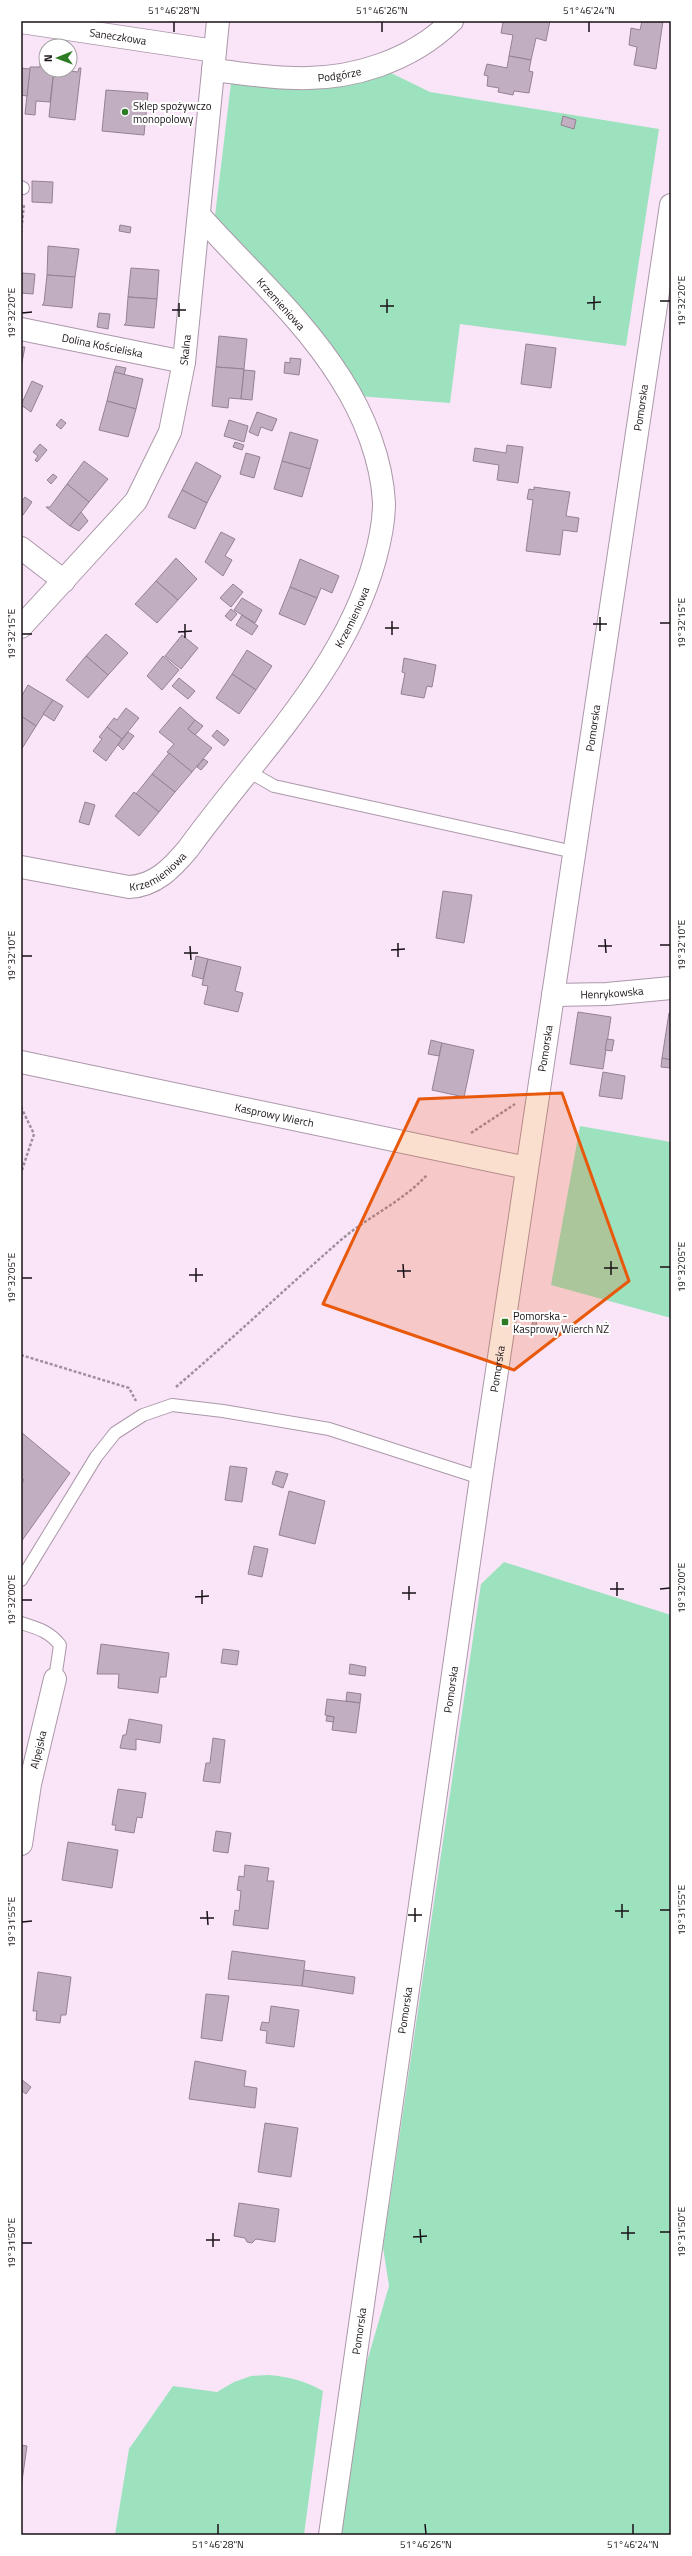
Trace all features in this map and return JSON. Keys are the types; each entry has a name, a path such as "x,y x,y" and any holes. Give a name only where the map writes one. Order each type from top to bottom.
{"street":[{"name":"Skalna","path":"21,627 136,501 170,432 184,362 200,216 218,21"},
{"name":"Podgórze","path":"214,60 294,78 332,77 394,61 428,41 452,21"},
{"name":"Saneczkowa","path":"21,22 214,60"},
{"name":"Pomorska","path":"330,2535 527,1168 671,205"},
{"name":"Krzemieniowa","path":"21,867 114,886 129,887 145,884 161,876 178,862 317,679 339,646 357,611 372,568 383,524 382,486 366,428 342,380 315,341 200,216"},
{"name":"Dolina Kościeliska","path":"21,329 184,362"},
{"path":"21,548 64,581"},
{"name":"Henrykowska","path":"553,995 607,994 671,988"},
{"name":"Kasprowy Wierch","path":"21,1062 527,1168"},
{"name":"Alpejska","path":"21,1844 30,1784 55,1679"}],"lane":[{"path":"248,771 274,786 574,852"},
{"path":"21,1580 96,1457 115,1433 143,1415 172,1405 223,1411 329,1429 482,1478"},
{"path":"21,1623 43,1630 53,1637 60,1645 55,1679"}],"path":[{"path":"21,233 25,195 22,188"},
{"path":"466,1137 521,1100"},
{"path":"21,1108 34,1134 21,1173"},
{"path":"172,1390 244,1329 343,1238 411,1192 426,1175"},
{"path":"21,1354 129,1388 143,1415"}],"highlighted area":[{"path":"562,1093 629,1281 514,1370 323,1304 419,1099"}],"green space":[{"path":"385,70 430,92 659,129 626,346 460,324 450,403 357,396 214,224 231,83"},
{"path":"580,1126 671,1142 671,1318 551,1285"},
{"path":"504,1562 671,1615 671,2535 340,2535 361,2382 389,2286 383,2247 481,1584"},
{"path":"269,2375 297,2380 323,2391 304,2535 115,2535 129,2449 173,2386 217,2392 234,2382 251,2376"}],"building":[{"path":"499,21 550,21 546,41 536,38 531,60 509,56 513,35 501,33 503,22"},
{"path":"642,21 663,21 656,69 634,65 637,47 629,45 631,28 640,30"},
{"path":"509,56 531,60 529,71 533,72 529,93 514,91 513,95 498,92 499,88 487,86 488,76 484,75 487,64 507,68"},
{"path":"30,67 38,67 38,78 53,78 50,102 36,101 35,115 25,114"},
{"path":"21,68 30,69 27,96 21,95"},
{"path":"79,68 81,68 75,120 49,117 53,78 78,78"},
{"name":"Sklep spożywczo monopolowy","path":"106,90 148,93 144,135 102,131"},
{"path":"563,116 576,120 574,129 561,125"},
{"path":"32,181 53,182 52,203 32,202"},
{"path":"120,225 131,227 130,233 119,231"},
{"path":"48,246 79,249 75,277 47,275"},
{"path":"131,268 159,270 157,299 128,297"},
{"path":"22,273 35,274 33,294 21,293"},
{"path":"47,275 75,277 72,308 42,305 44,303"},
{"path":"128,297 157,299 154,328 124,325 126,323"},
{"path":"99,313 110,314 108,329 97,327"},
{"path":"219,336 247,339 244,369 216,367"},
{"path":"526,344 556,348 551,388 521,384"},
{"path":"21,347 25,347 21,367"},
{"path":"290,358 301,359 299,375 284,373 285,362 290,363"},
{"path":"116,366 126,368 124,375 114,372"},
{"path":"216,367 244,369 241,399 229,398 228,408 212,406"},
{"path":"244,370 255,371 252,400 241,399"},
{"path":"114,372 143,379 136,409 107,401"},
{"path":"32,381 43,386 31,412 21,405"},
{"path":"107,401 136,409 128,437 99,430"},
{"path":"257,412 277,419 272,431 261,427 258,436 249,432"},
{"path":"61,419 66,423 61,429 56,425"},
{"path":"229,420 248,426 244,442 224,436"},
{"path":"290,432 318,440 310,469 282,461"},
{"path":"235,442 244,445 242,450 233,447"},
{"path":"40,444 47,450 37,462 35,460 38,456 33,452"},
{"path":"507,445 523,447 518,483 497,480 499,465 473,461 475,448 506,453"},
{"path":"246,453 260,457 254,478 240,474"},
{"path":"84,461 108,479 89,502 67,484"},
{"path":"282,461 310,469 302,497 274,489"},
{"path":"196,462 221,476 207,503 182,490"},
{"path":"53,474 57,477 51,484 47,480"},
{"path":"67,484 89,502 70,526 46,507 50,507"},
{"path":"534,487 570,492 566,516 579,518 577,532 563,530 560,555 526,551 533,500 527,499 529,489 534,490"},
{"path":"182,490 207,503 195,529 168,517"},
{"path":"25,497 32,502 23,515 21,513 21,502"},
{"path":"81,512 88,521 79,531 70,526"},
{"path":"221,532 235,539 225,556 232,560 223,576 205,562"},
{"path":"176,558 197,579 178,600 156,581"},
{"path":"300,559 339,576 332,593 321,588 317,598 290,587"},
{"path":"156,581 178,600 157,623 135,604"},
{"path":"233,584 243,592 231,607 220,598"},
{"path":"290,587 317,598 305,625 279,614"},
{"path":"242,598 262,610 255,623 234,610"},
{"path":"231,609 237,614 231,621 225,616"},
{"path":"242,615 258,626 252,635 236,625"},
{"path":"106,634 128,653 108,675 86,656"},
{"path":"182,635 198,648 181,669 165,656"},
{"path":"247,650 272,666 256,690 232,674"},
{"path":"86,656 108,675 88,698 66,680"},
{"path":"163,656 179,670 162,690 147,676"},
{"path":"404,658 436,665 432,687 427,686 424,698 401,694 405,673 402,672"},
{"path":"232,674 256,690 239,714 216,698"},
{"path":"179,678 195,691 188,699 172,686"},
{"path":"28,685 53,700 36,726 21,716 21,697"},
{"path":"53,700 63,706 54,721 43,714"},
{"path":"180,707 195,720 188,729 212,748 192,772 167,752 174,744 159,732"},
{"path":"126,708 139,718 122,739 107,727 114,718 117,720"},
{"path":"21,716 36,726 21,750"},
{"path":"195,720 203,726 195,735 188,729"},
{"path":"107,727 122,739 106,761 93,751 102,739 99,737"},
{"path":"217,730 229,740 224,746 212,736"},
{"path":"128,732 134,736 123,750 118,745"},
{"path":"169,753 192,772 175,792 152,774"},
{"path":"204,759 208,762 201,770 197,767"},
{"path":"152,774 175,792 159,812 136,794"},
{"path":"134,792 159,812 139,836 115,816"},
{"path":"85,802 95,805 89,825 79,822"},
{"path":"443,891 472,895 464,943 436,938"},
{"path":"196,956 208,959 203,979 192,976"},
{"path":"208,959 241,967 235,991 243,993 238,1012 204,1004 208,986 202,985"},
{"path":"578,1012 611,1017 603,1069 570,1064"},
{"path":"669,1013 671,1014 671,1060 662,1058"},
{"path":"607,1039 614,1040 612,1051 605,1050"},
{"path":"431,1040 442,1043 439,1056 428,1054"},
{"path":"442,1043 474,1050 464,1097 432,1090"},
{"path":"662,1058 671,1060 671,1068 661,1067"},
{"path":"603,1072 625,1076 622,1099 599,1096"},
{"path":"533,1319 537,1319 535,1333 531,1332"},
{"path":"21,1432 70,1473 21,1542 21,1484 24,1480 21,1477"},
{"path":"230,1466 247,1468 242,1502 225,1500"},
{"path":"276,1471 288,1474 283,1488 272,1484"},
{"path":"289,1491 325,1501 315,1544 279,1535"},
{"path":"254,1546 268,1549 262,1577 248,1574"},
{"path":"101,1644 169,1653 166,1677 160,1677 158,1693 118,1688 119,1674 97,1674"},
{"path":"223,1649 239,1651 237,1665 221,1663"},
{"path":"350,1664 366,1667 365,1676 349,1674"},
{"path":"347,1692 361,1694 360,1703 346,1701"},
{"path":"327,1699 360,1703 356,1733 332,1730 334,1717 325,1715"},
{"path":"327,1716 334,1717 333,1722 326,1721"},
{"path":"129,1719 162,1725 160,1743 136,1739 136,1750 120,1748 123,1735 126,1735"},
{"path":"213,1738 225,1740 220,1783 203,1781 206,1763 210,1763"},
{"path":"118,1789 146,1793 142,1818 137,1817 134,1833 115,1830 116,1825 112,1825"},
{"path":"216,1831 231,1833 228,1853 213,1851"},
{"path":"68,1842 118,1850 112,1888 62,1880"},
{"path":"245,1865 269,1868 267,1881 274,1881 268,1929 233,1925 235,1910 239,1911 241,1891 237,1890 239,1876 244,1877"},
{"path":"232,1951 305,1961 302,1986 228,1979"},
{"path":"304,1970 355,1977 353,1994 302,1986"},
{"path":"38,1972 71,1977 66,2015 61,2015 60,2023 36,2020 37,2011 33,2011"},
{"path":"206,1994 229,1996 222,2041 201,2038"},
{"path":"271,2006 299,2010 294,2047 266,2043 267,2031 260,2030 262,2022 269,2023"},
{"path":"195,2061 246,2071 244,2086 257,2088 255,2108 189,2099"},
{"path":"21,2079 31,2087 26,2094 21,2090"},
{"path":"265,2123 298,2128 291,2177 258,2172"},
{"path":"239,2203 279,2209 275,2242 256,2239 252,2243 247,2242 245,2238 234,2236"},
{"path":"21,2445 27,2446 21,2488"}],"place":[{"name":"Sklep spożywczo monopolowy","path":"125,112"},
{"name":"Pomorska - Kasprowy Wierch NŻ","path":"505,1322"}]}
